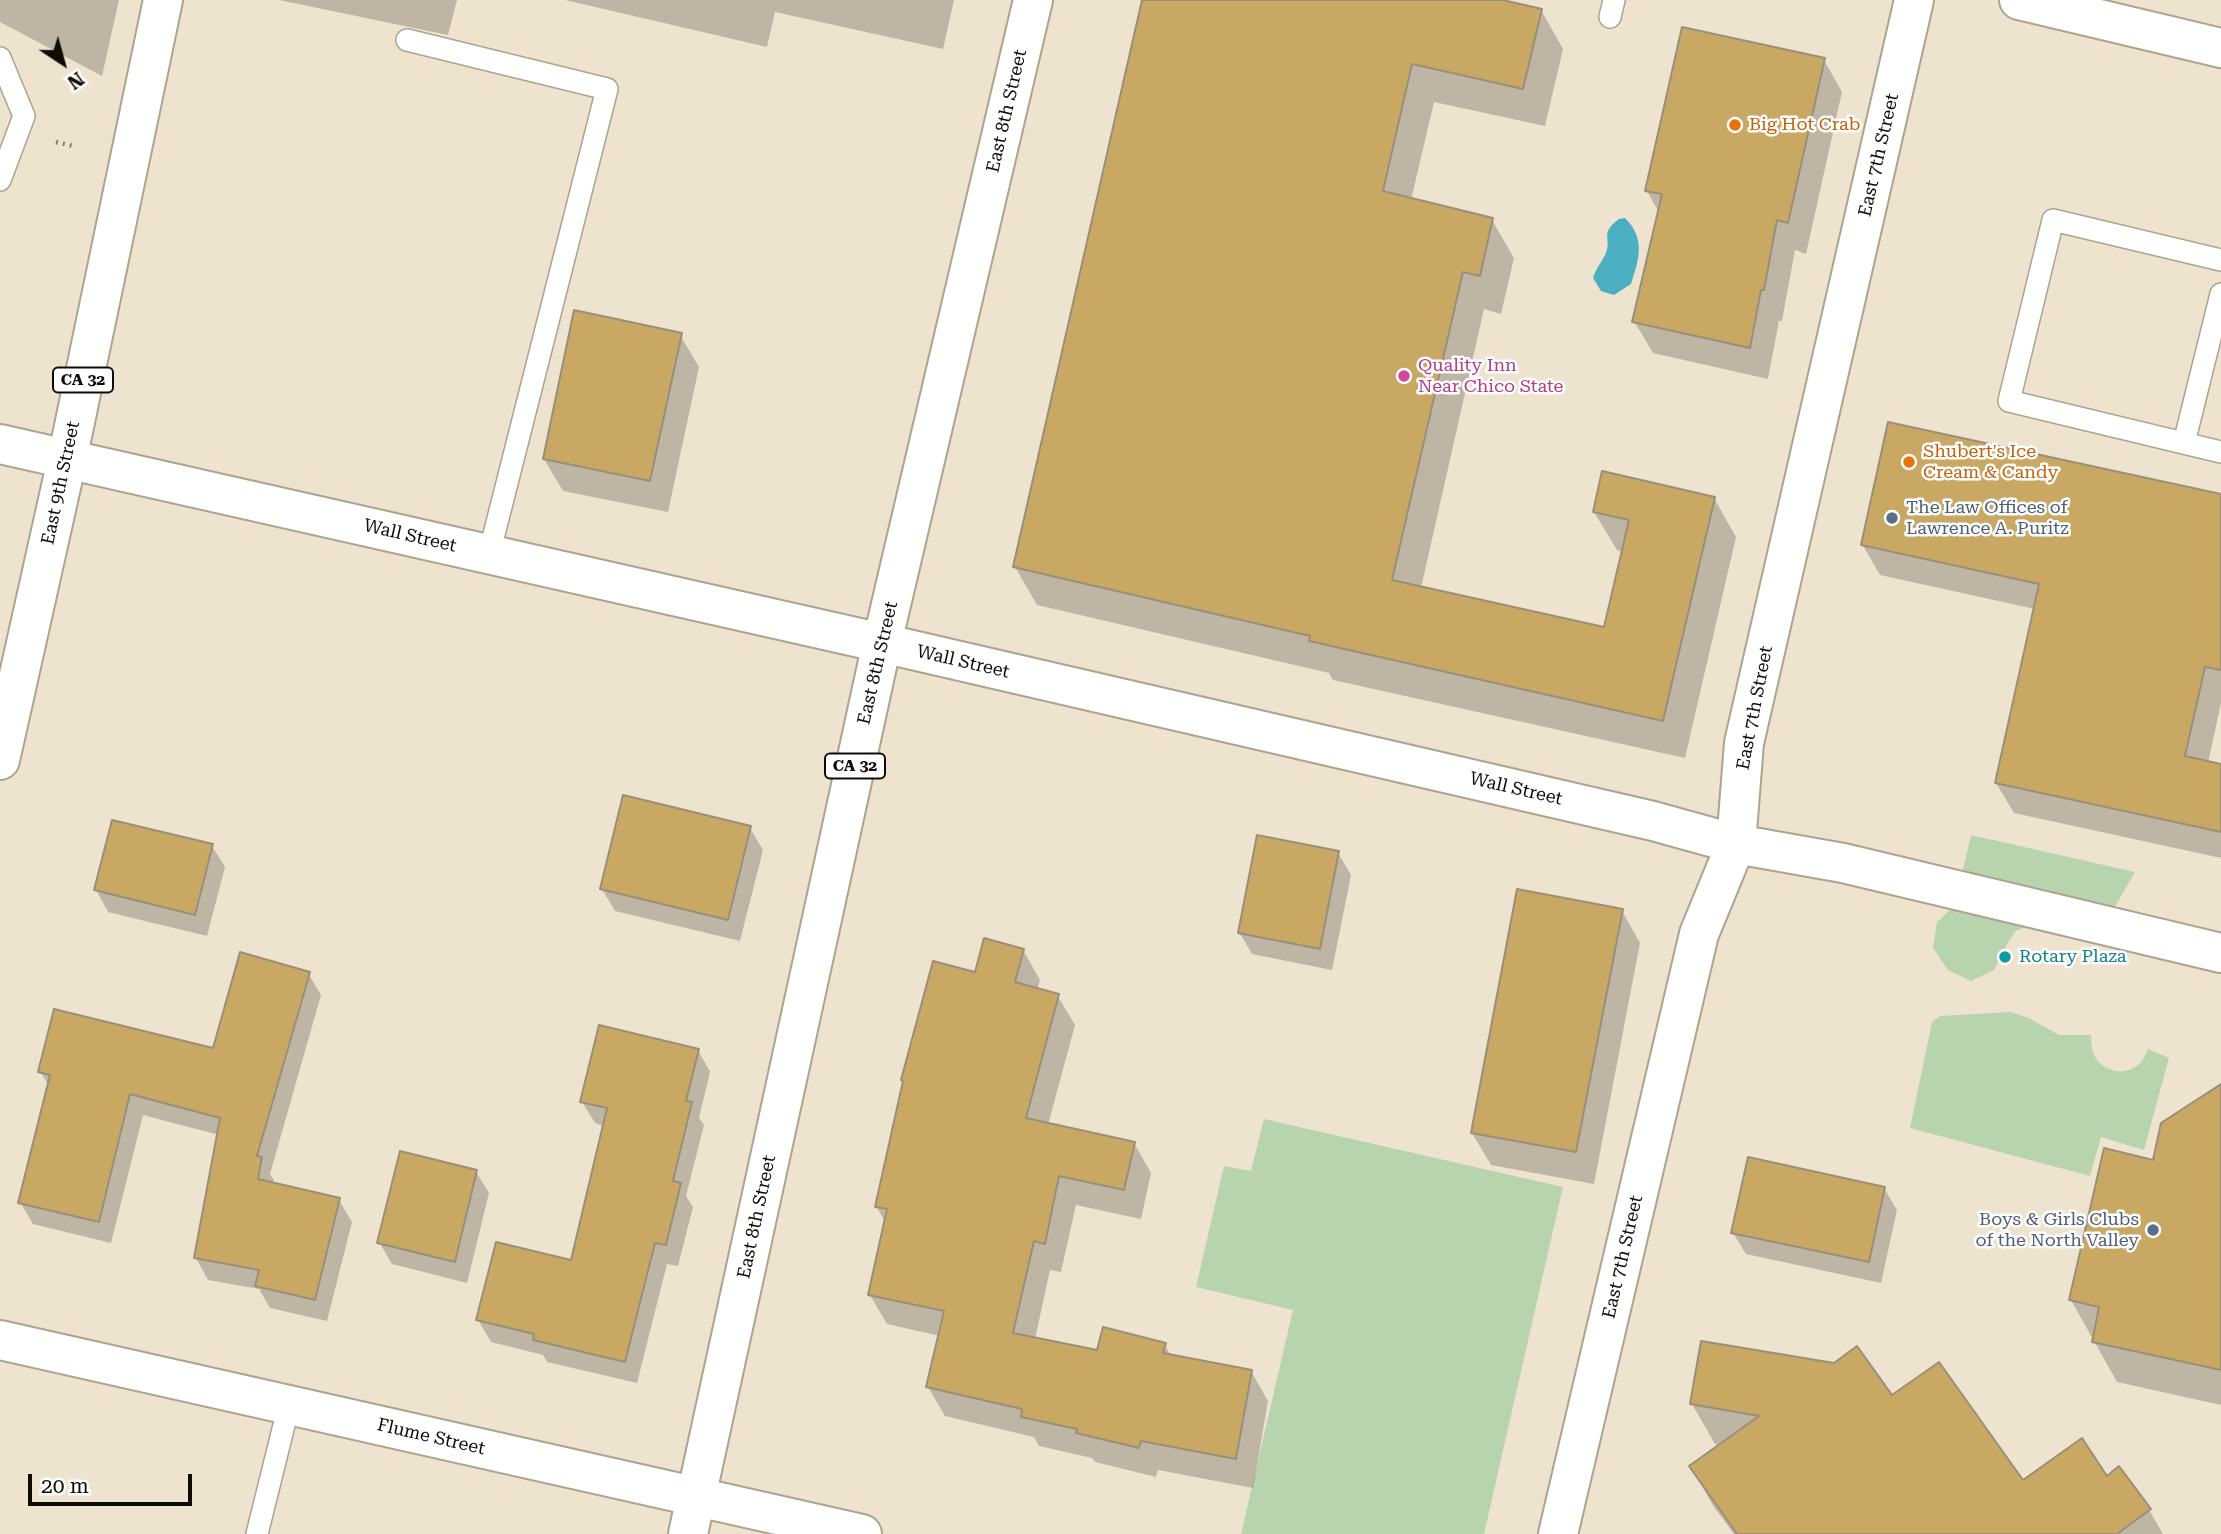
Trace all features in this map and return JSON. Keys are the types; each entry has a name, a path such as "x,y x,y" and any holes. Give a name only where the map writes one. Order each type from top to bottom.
{"street":[{"name":"East 9th Street","path":"0,760 67,460 163,0"},
{"name":"East 8th Street","path":"688,1534 882,643 1033,0"},
{"name":"East 7th Street","path":"1558,1534 1699,934 1736,844 1744,743 1914,0"},
{"path":"2020,0 2086,8 2221,48"},
{"name":"Wall Street","path":"0,444 882,643 1653,821 1736,844 1843,863 2221,953"},
{"name":"Flume Street","path":"0,1340 862,1534"}],"lane":[{"path":"407,40 607,89 489,554"},
{"path":"0,58 24,116 0,180"},
{"path":"2221,260 2053,220 2009,401 2221,452"},
{"path":"2185,443 2221,294"},
{"path":"257,1534 289,1405"}],"green space":[{"path":"1971,835 2135,872 2109,917 2039,921 2016,931 1994,970 1971,981 1948,970 1933,948 1937,922 1955,905"},
{"path":"2010,1012 2029,1018 2059,1035 2091,1035 2092,1050 2096,1058 2111,1070 2123,1071 2135,1067 2148,1049 2169,1058 2144,1150 2101,1137 2090,1176 1910,1128 1932,1022 1940,1016"},
{"path":"1264,1119 1563,1187 1484,1534 1241,1534 1293,1310 1196,1287 1224,1166 1251,1171"}],"water":[{"path":"1625,218 1636,234 1638,258 1631,284 1614,295 1601,291 1593,278 1606,253 1609,228 1619,219"}],"building":[{"path":"1142,0 1503,0 1542,9 1523,89 1412,64 1383,191 1493,218 1480,276 1463,272 1392,580 1604,627 1629,520 1593,512 1602,471 1715,497 1663,721 1309,641 1310,636 1013,567"},
{"name":"Big Hot Crab","path":"1682,27 1825,58 1788,223 1777,220 1750,348 1632,322 1662,194 1645,191"},
{"path":"574,310 682,333 650,481 543,459"},
{"path":"1888,422 2221,494 2221,670 2205,667 2185,756 2221,764 2221,832 1995,783 2039,584 1861,545"},
{"path":"623,795 751,826 728,920 600,889"},
{"path":"112,820 213,844 195,915 94,890"},
{"path":"1257,835 1339,851 1320,949 1238,933"},
{"path":"1517,889 1623,909 1576,1152 1471,1133"},
{"path":"984,938 1024,949 1015,982 1059,994 1026,1118 1135,1142 1124,1190 1059,1176 1045,1244 1034,1241 1013,1333 1097,1350 1103,1327 1166,1343 1163,1353 1252,1370 1236,1459 1141,1441 1139,1448 1076,1433 1077,1429 1021,1417 1022,1409 926,1387 944,1311 868,1295 887,1209 875,1207 903,1081 901,1080 933,961 975,972"},
{"path":"240,952 310,972 257,1156 262,1157 258,1179 340,1198 315,1300 255,1286 259,1270 194,1258 220,1118 130,1094 99,1222 18,1203 50,1075 38,1072 54,1009 213,1048"},
{"path":"599,1025 699,1049 686,1101 692,1102 673,1181 681,1183 666,1245 655,1243 625,1362 533,1340 534,1334 476,1320 496,1242 571,1260 607,1108 580,1102"},
{"name":"Boys & Girls Clubs of the North Valley","path":"2221,1084 2221,1370 2092,1342 2099,1307 2069,1300 2104,1148 2153,1160 2161,1123"},
{"path":"400,1151 477,1170 455,1262 377,1243"},
{"path":"1748,1157 1885,1187 1869,1262 1731,1233"},
{"path":"1701,1341 1834,1363 1857,1346 1892,1395 1939,1362 2023,1480 2082,1438 2107,1476 2119,1466 2151,1509 2117,1534 1737,1534 1689,1466 1759,1416 1690,1404"}],"place":[{"name":"Big Hot Crab","path":"1735,125"},
{"name":"Quality Inn Near Chico State","path":"1404,376"},
{"name":"Shubert's Ice Cream & Candy","path":"1909,462"},
{"name":"The Law Offices of Lawrence A. Puritz","path":"1892,518"},
{"name":"Rotary Plaza","path":"2005,957"},
{"name":"Boys & Girls Clubs of the North Valley","path":"2153,1230"}]}
